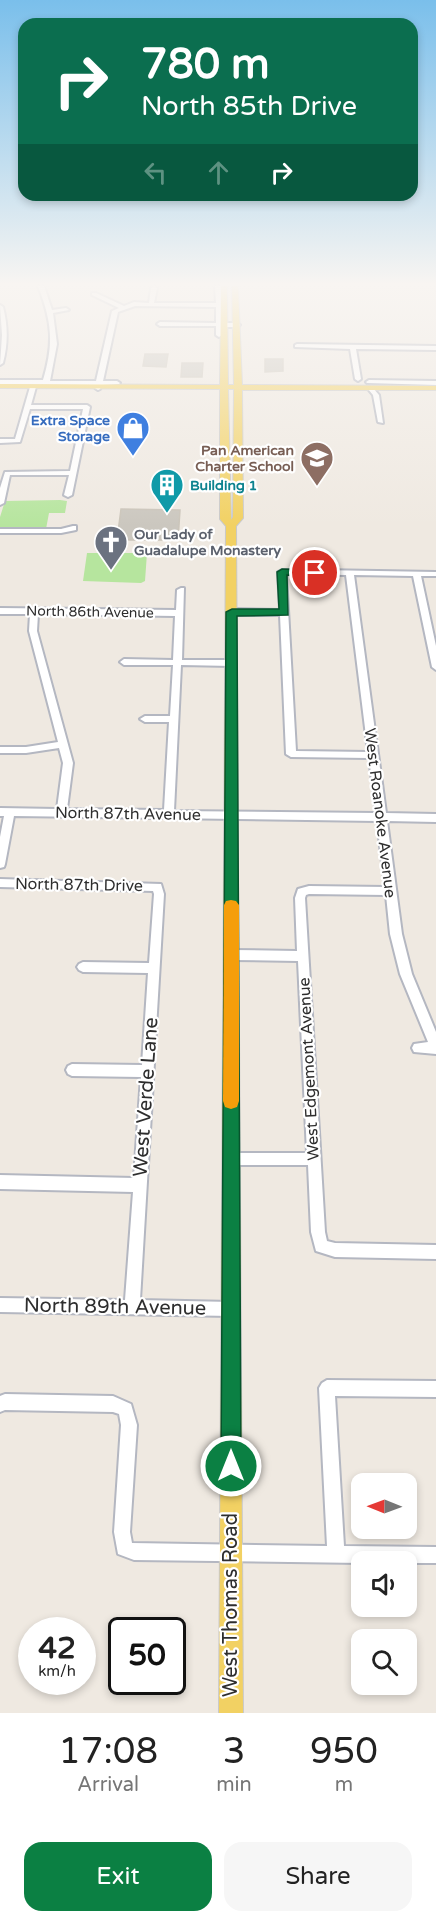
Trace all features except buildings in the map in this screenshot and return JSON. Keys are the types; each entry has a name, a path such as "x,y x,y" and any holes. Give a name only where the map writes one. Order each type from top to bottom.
{"main road":[{"name":"West Thomas Road","path":"225,366 225,519 231,525 232,612 231,1713"},
{"name":"West Thomas Road","path":"231,525 238,518 238,366"},
{"path":"0,384 33,387 99,386 113,391 436,388"},
{"path":"372,388 436,394"},
{"path":"225,456 238,456"}],"street":[{"path":"46,382 51,366"},
{"path":"99,386 103,366"},
{"path":"356,366 358,379"},
{"path":"0,384 46,382 99,386 117,383"},
{"path":"381,422 372,388 436,383"},
{"path":"0,441 18,441 33,387"},
{"path":"27,407 87,407 68,495"},
{"path":"0,503 8,473 72,473"},
{"path":"0,531 53,531 73,528"},
{"path":"314,555 315,573"},
{"path":"373,755 291,754 282,572 436,574"},
{"name":"West Roanoke Avenue","path":"350,573 390,891 405,974 436,1047"},
{"path":"417,574 436,667"},
{"path":"169,815 181,590"},
{"name":"North 86th Avenue","path":"0,611 180,613"},
{"path":"34,611 33,631 64,744 68,770 61,813"},
{"path":"232,612 284,613"},
{"path":"124,662 232,663"},
{"path":"145,719 174,719"},
{"path":"0,750 26,750 64,744"},
{"path":"0,864 5,812"},
{"name":"North 87th Avenue","path":"5,812 436,818"},
{"name":"North 87th Drive","path":"0,883 157,887"},
{"name":"West Verde Lane","path":"132,1308 159,894 157,887"},
{"name":"West Edgemont Avenue","path":"390,891 309,890 302,892 300,898 321,1246 335,1250 436,1252"},
{"path":"232,955 303,956"},
{"path":"83,967 154,968"},
{"path":"418,1048 436,1047"},
{"path":"72,1070 148,1071"},
{"path":"231,1159 314,1159"},
{"path":"0,1182 141,1185"},
{"name":"North 89th Avenue","path":"0,1305 231,1309"},
{"path":"336,1554 327,1388 436,1389"},
{"path":"0,1404 5,1402 113,1404 126,1409 129,1425 122,1532 124,1548 134,1552 436,1555"}],"green space":[{"path":"5,501 67,501 65,513 49,513 46,529 0,528 0,517"},
{"path":"87,553 147,553 145,581 141,583 83,581"}],"slow traffic":[{"path":"231,905 231,1101"}],"place":[{"name":"Extra Space Storage","path":"133,457"},
{"name":"Pan American Charter School","path":"317,487"},
{"name":"Building 1","path":"167,514"},
{"name":"Our Lady of Guadalupe Monastery","path":"111,571"}],"route":[{"path":"231,1466 232,612 284,613 282,572 315,573"}]}
